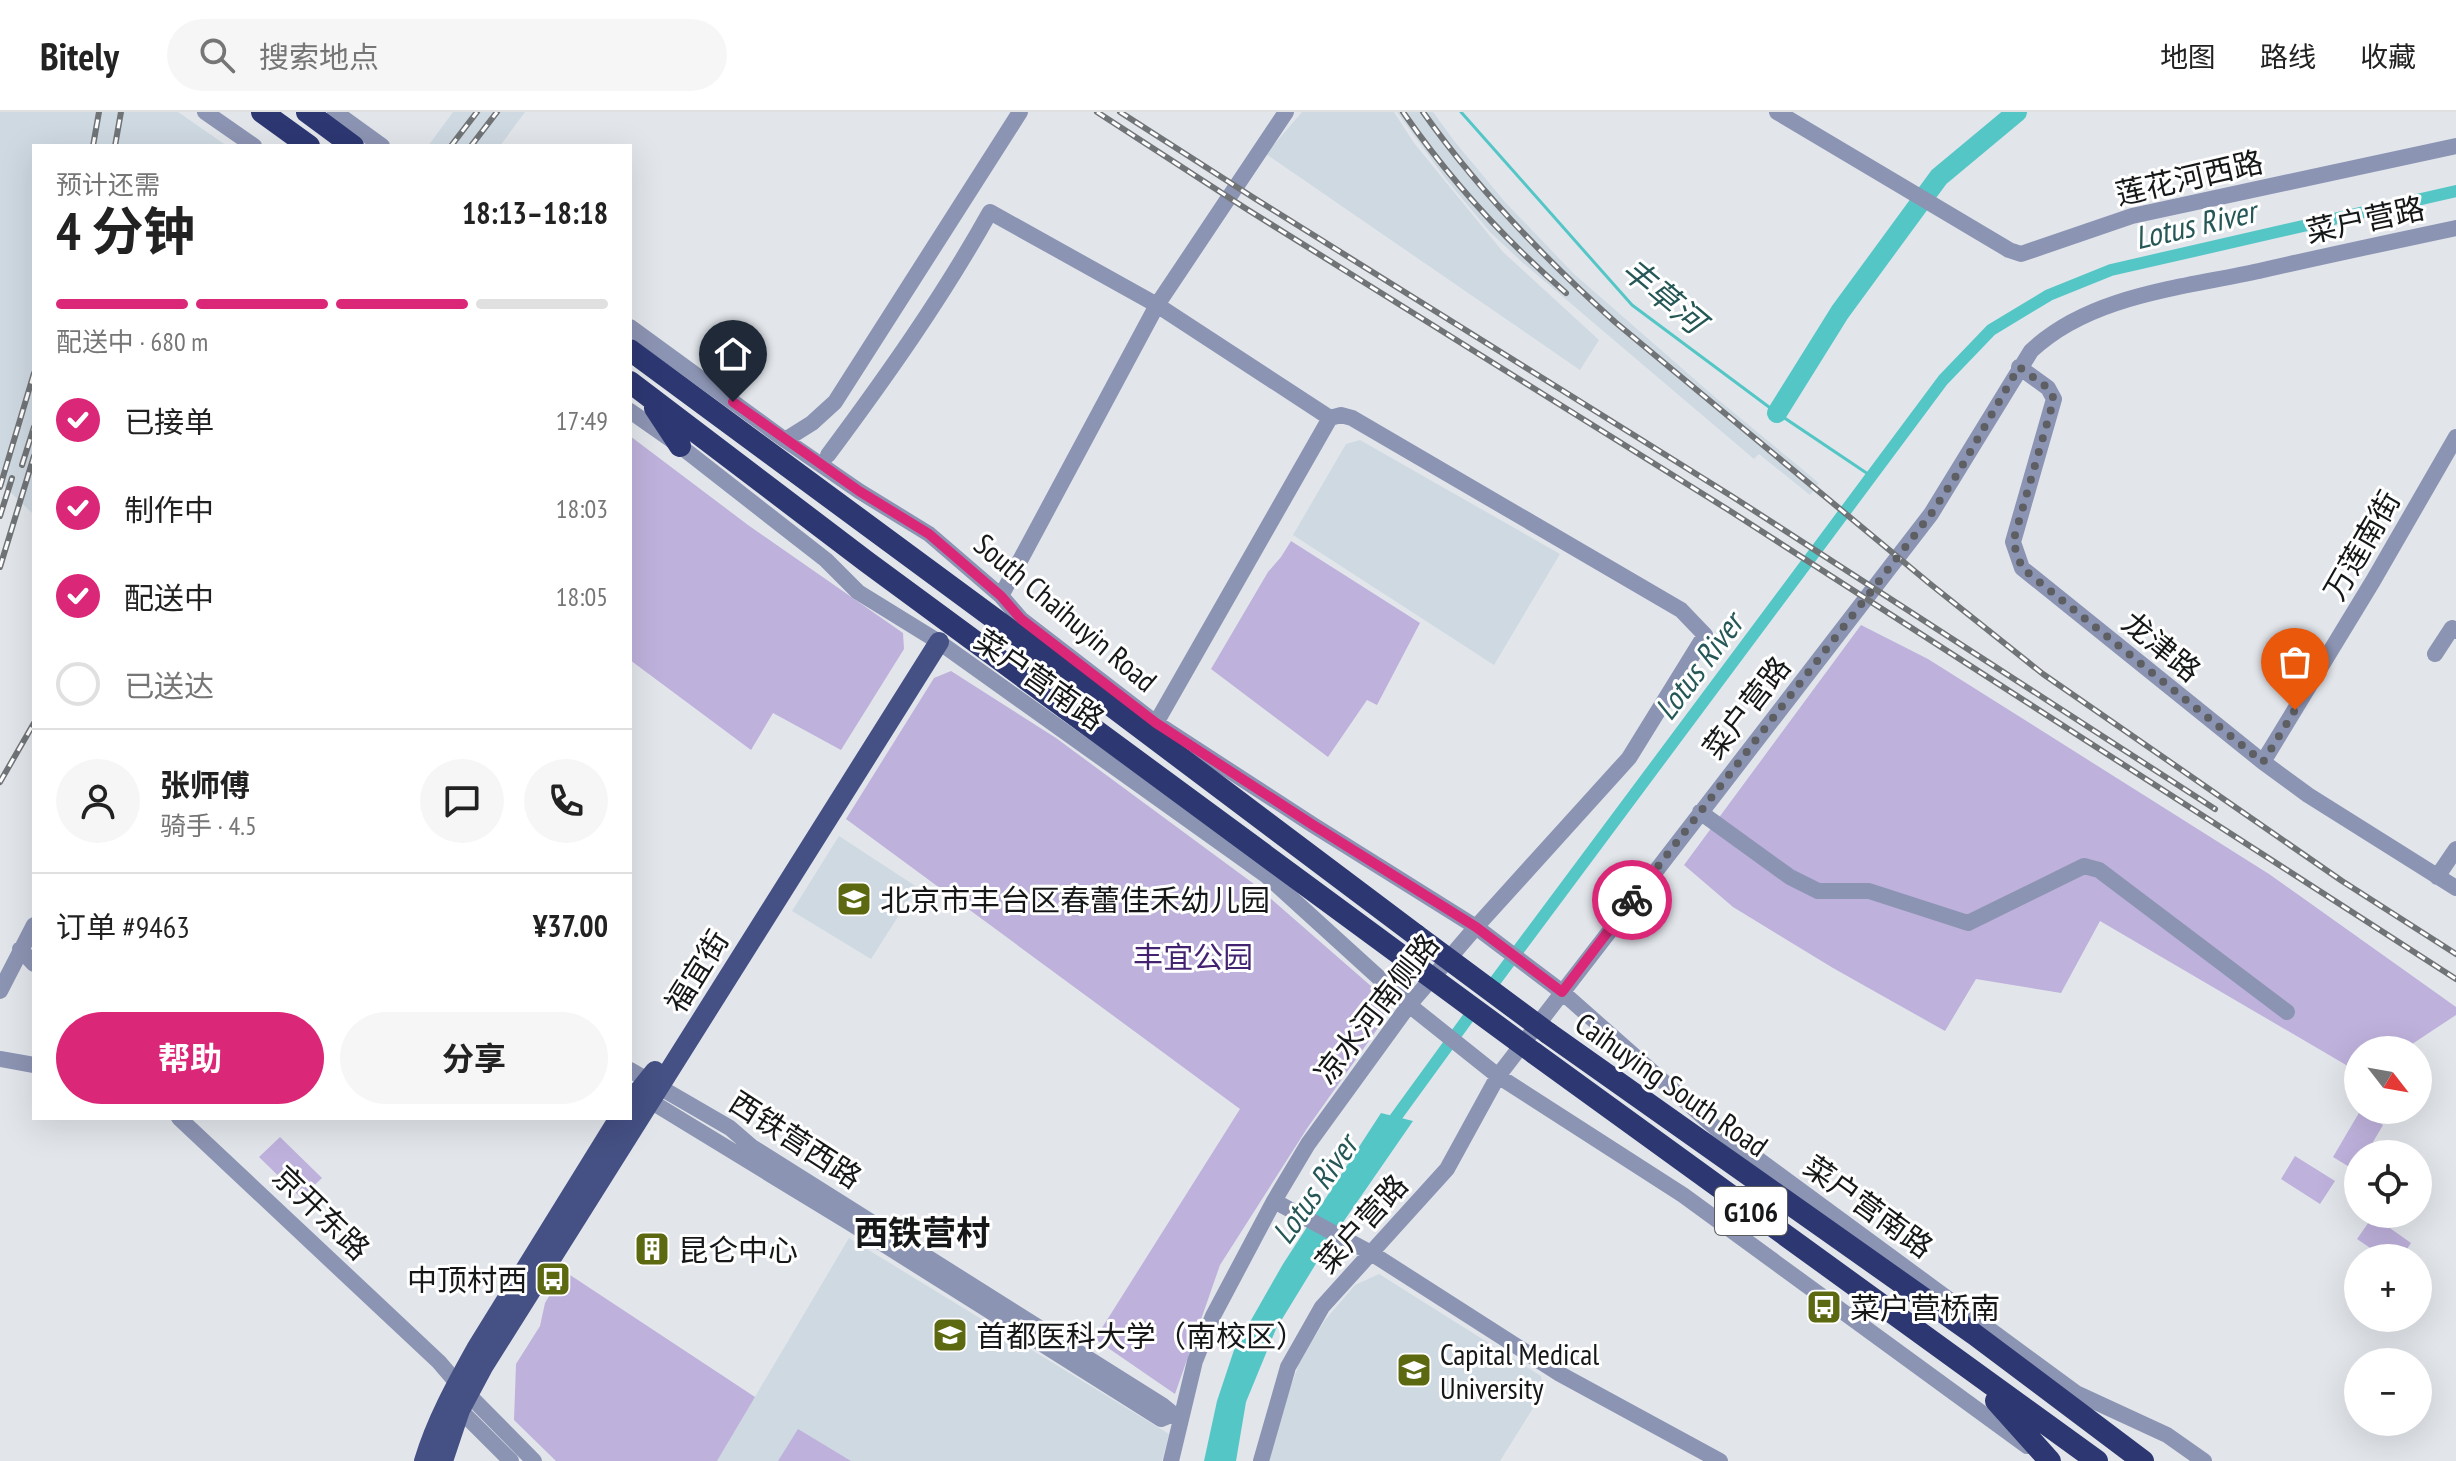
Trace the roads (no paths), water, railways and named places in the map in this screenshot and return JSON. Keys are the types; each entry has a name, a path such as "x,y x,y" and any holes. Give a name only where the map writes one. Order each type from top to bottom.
{"highway":[{"path":"262,112 306,144"},
{"path":"307,112 350,144"},
{"name":"Caihuying South Road","path":"632,351 1548,1033 1974,1334 2143,1461"},
{"path":"638,388 680,446"},
{"name":"Caihuying South Road","path":"638,388 884,575 1402,956 2097,1461"},
{"path":"1021,619 1049,659"},
{"path":"1974,1334 2076,1393"},
{"path":"1969,1370 2049,1461"}],"main road":[{"name":"福宜街","path":"632,1110 933,638"},
{"name":"福宜街","path":"443,1461 462,1396 618,1120"},
{"name":"福宜街","path":"424,1461 432,1436 462,1396 626,1120"}],"street":[{"path":"205,112 251,144"},
{"path":"335,112 379,144"},
{"path":"785,440 812,423 835,402 1020,112"},
{"path":"1001,596 1157,305 1286,112"},
{"name":"莲花河西路","path":"1777,112 1795,117 1946,214 2021,254 2132,216 2456,146"},
{"path":"965,198 1157,305 1330,418 1156,723"},
{"path":"828,455 909,345 990,212"},
{"name":"菜户营路","path":"1261,1461 1288,1367 1322,1307 1447,1169 1498,1076 1931,514 2019,367 2042,341 2067,325 2126,300 2456,228"},
{"name":"South Chaihuyin Road","path":"632,328 785,440 929,534 1001,596 1021,619 1156,723 1476,927 1562,992"},
{"name":"龙津路","path":"2019,367 2048,388 2054,399 2013,542 2022,568 2263,762 2308,795 2456,888"},
{"name":"菜户营南路","path":"632,412 680,446 828,562 858,592 933,638 1267,876 1409,1005 1498,1076"},
{"name":"凉水河南侧路","path":"1171,1461 1178,1416 1213,1316 1308,1144 1409,1005 1629,758 1705,635 1681,610 1352,418 1341,415 1330,418"},
{"name":"万莲南街","path":"2263,762 2456,437"},
{"path":"2435,654 2452,628 2456,631"},
{"path":"1700,812 1790,877 1818,891 1869,891 1968,923 2084,866 2099,870 2287,1012"},
{"path":"2437,877 2456,849"},
{"path":"0,991 32,928"},
{"path":"20,949 32,962"},
{"name":"菜户营南路","path":"1562,992 1717,1129 2076,1393 2167,1435 2204,1461"},
{"path":"0,1059 32,1065"},
{"name":"西铁营西路","path":"632,1073 643,1092 1161,1419 1178,1416"},
{"path":"1498,1076 1683,1195 2049,1461"},
{"name":"京开东路","path":"181,1120 427,1351 511,1461"},
{"path":"1274,1201 1371,1253 1560,1374 1720,1461"},
{"name":"京开东路","path":"462,1396 534,1461"}],"water":[{"path":"1381,1113 1413,1121 1328,1244 1276,1329 1246,1402 1236,1461 1204,1461 1217,1401 1234,1350 1283,1264"}],"waterway":[{"name":"丰草河","path":"1461,112 1632,305 1777,413 1871,476"},
{"path":"1777,413 1840,312 1939,177 2017,112"},
{"name":"Lotus River","path":"1487,992 1943,380 1991,330 2049,295 2111,270 2456,191"},
{"name":"Lotus River","path":"1388,1128 1476,1007"}],"railway":[{"path":"93,144 99,112"},
{"path":"115,144 121,112"},
{"path":"453,144 477,112"},
{"path":"473,144 497,112"},
{"path":"1097,112 1727,509 2456,979"},
{"path":"1120,112 1733,497 2215,809"},
{"path":"1403,112 1479,208 1566,293"},
{"path":"1423,112 1489,196 1589,298 1929,583 2043,674 2342,881 2456,954"},
{"path":"0,487 32,380"},
{"path":"22,465 32,433"},
{"path":"0,567 32,463"},
{"path":"0,516 12,478"},
{"path":"0,782 32,726"}],"place":[{"name":"北京市丰台区春蕾佳禾幼儿园","path":"854,899"},
{"name":"昆仑中心","path":"652,1249"},
{"name":"中顶村西","path":"553,1279"},
{"name":"菜户营桥南","path":"1824,1307"},
{"name":"首都医科大学（南校区）","path":"950,1335"},
{"name":"Capital Medical University","path":"1414,1370"}],"district":[{"name":"西铁营村","path":"922,1232"}],"park label":[{"name":"丰宜公园","path":"1193,956"}]}
